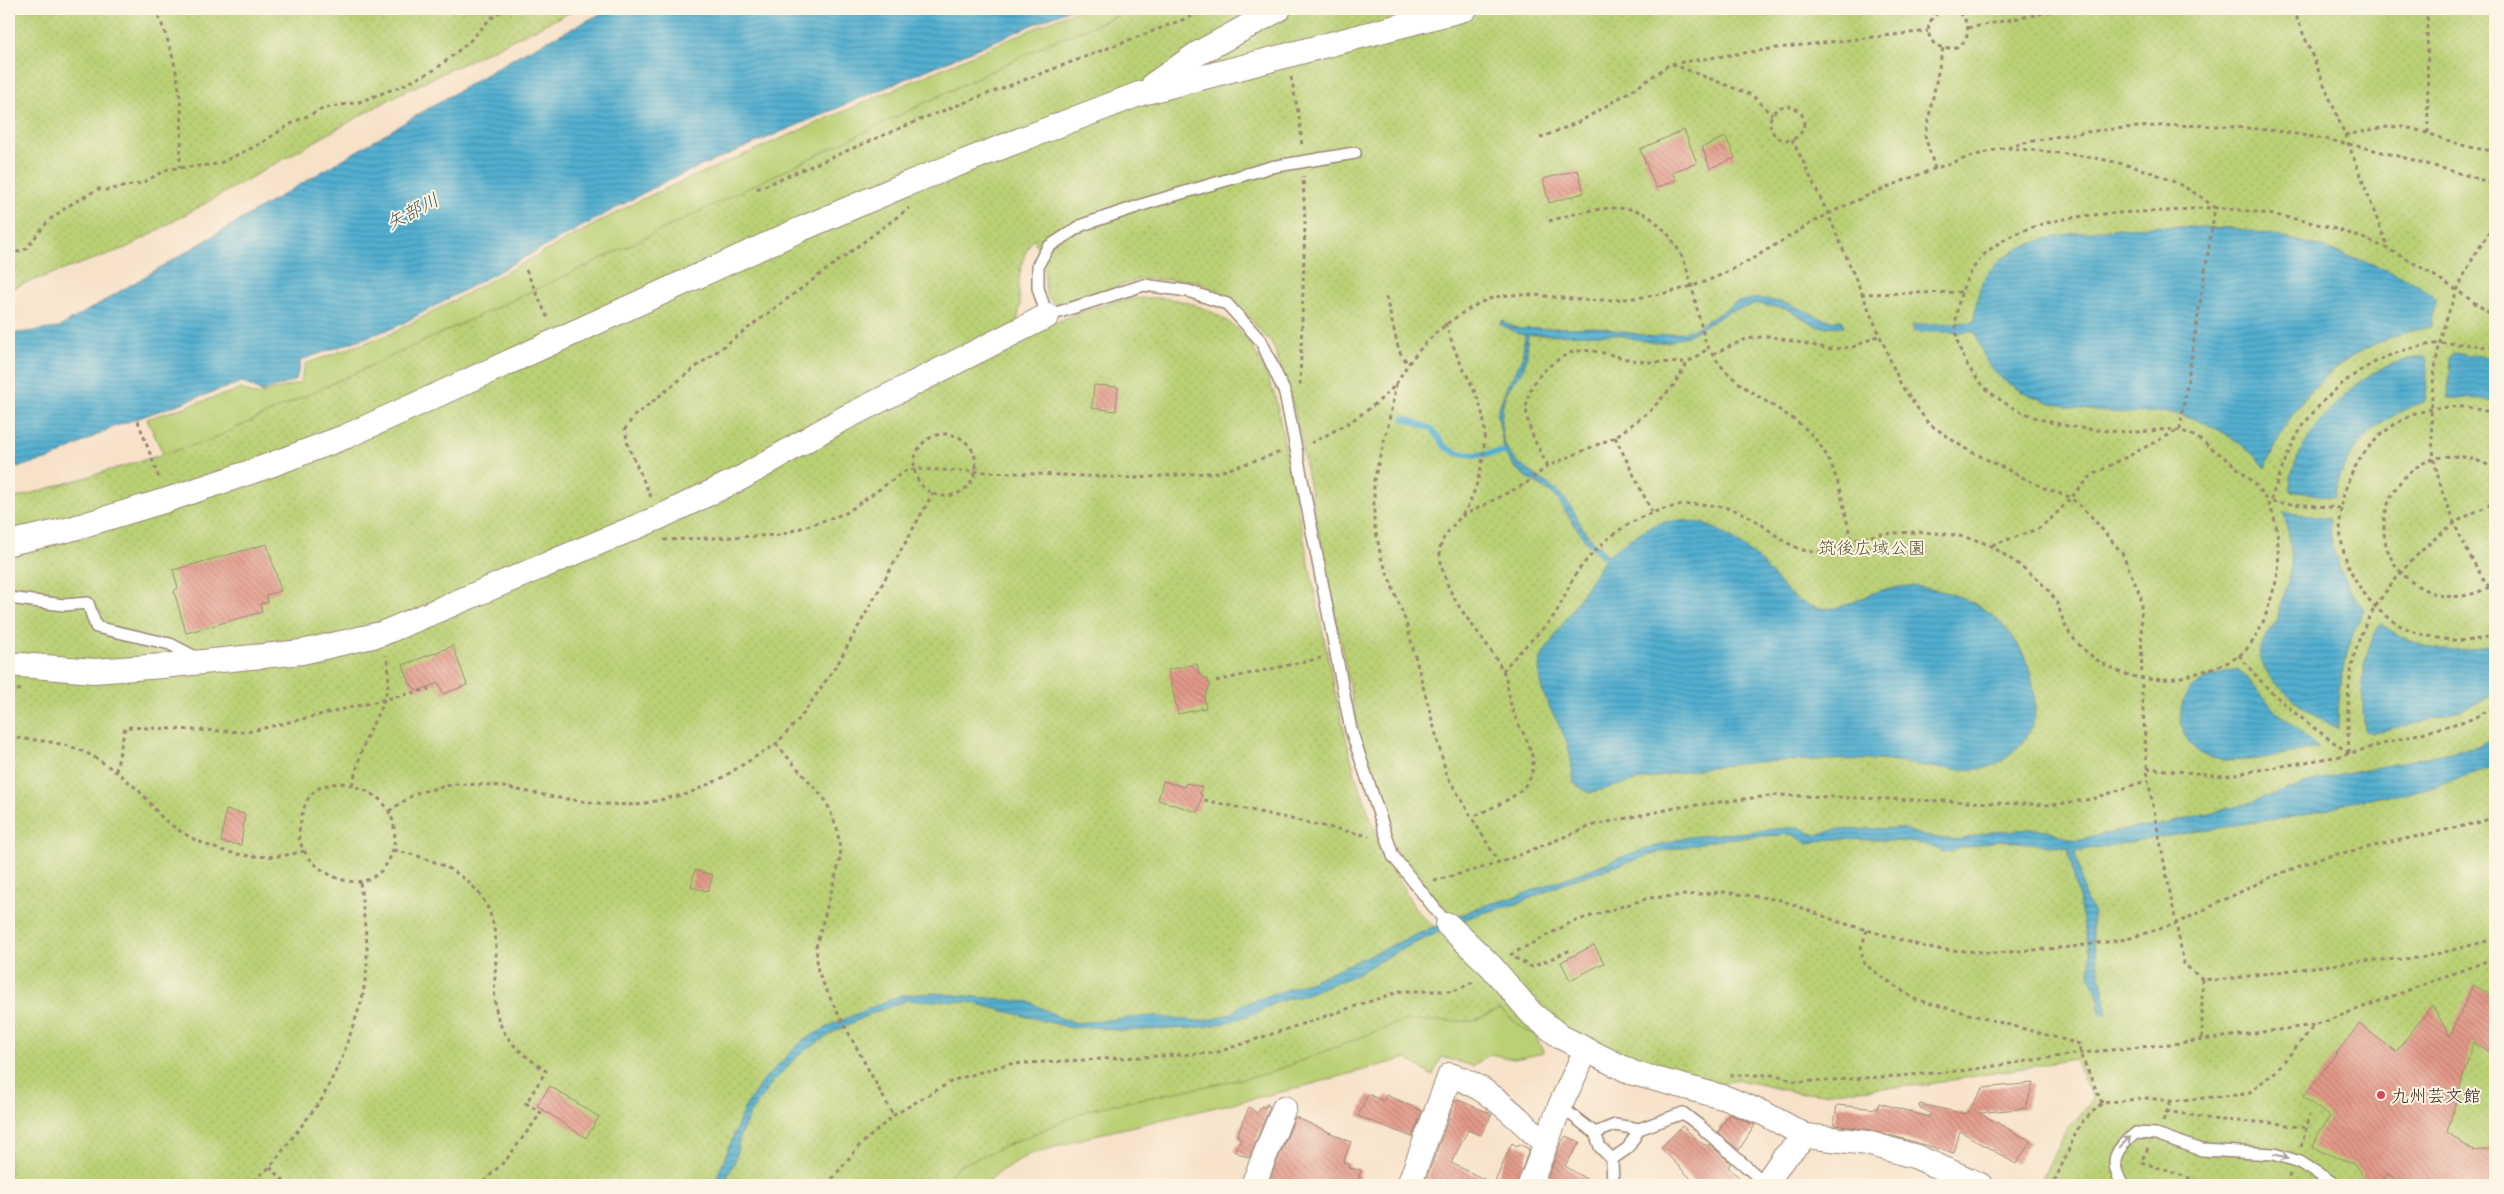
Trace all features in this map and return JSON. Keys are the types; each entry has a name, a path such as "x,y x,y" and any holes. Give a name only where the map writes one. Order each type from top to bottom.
{"street":[{"path":"1140,94 1197,54 1279,9"},
{"path":"9,543 67,530 167,500 265,467 347,436 799,230 909,183 1140,94 1465,9"},
{"path":"9,664 94,671 302,652 381,634 660,517 743,477 839,421 1047,316"},
{"path":"1448,926 1501,960 1532,1014 1562,1037 1633,1073 1726,1098 1765,1114 1806,1136 1867,1143 1916,1158 1980,1185"},
{"path":"1530,1185 1560,1106 1586,1050"},
{"path":"1409,1185 1450,1075 1471,1081 1504,1106 1545,1143"},
{"path":"1252,1185 1284,1108"},
{"path":"1765,1184 1783,1159 1806,1136"}],"lane":[{"path":"1355,153 1271,167 1148,203 1082,225 1048,247 1038,265 1038,288 1047,316 1144,285 1188,291 1227,304 1261,341 1284,392 1351,730 1393,856 1448,926"},
{"path":"9,598 64,604 88,603 96,627 170,644 204,662"},
{"path":"1560,1106 1595,1133 1600,1147 1612,1160 1613,1185"},
{"path":"1595,1133 1615,1125 1639,1129 1683,1113 1701,1126 1765,1184"},
{"path":"1612,1160 1628,1148 1639,1129"},
{"path":"2123,1185 2116,1175 2114,1160 2121,1144 2136,1133 2156,1134 2202,1150 2274,1154 2300,1162 2336,1185"}],"path":[{"path":"155,9 166,32 179,83 183,137 179,168"},
{"path":"9,255 26,249 49,220 68,206 98,189 107,190 142,183 168,169 218,164 258,146 294,122 326,108 358,102 412,81 436,69 469,42 490,19 504,9"},
{"path":"757,189 924,118 1211,9"},
{"path":"1945,9 1933,15 1929,21 1928,31 1932,41 1943,48 1949,49 1965,40 1968,28 1963,15 1952,9"},
{"path":"1968,28 2066,9"},
{"path":"2293,9 2345,135 2388,248"},
{"path":"2427,9 2428,133"},
{"path":"1540,138 1580,121 1639,86 1670,64 1778,48 1928,31"},
{"path":"1935,169 1925,136 1943,48"},
{"path":"1670,64 1752,95 1772,115"},
{"path":"1290,71 1300,122 1305,223 1300,393"},
{"path":"1784,106 1795,108 1799,111 1804,121 1804,126 1798,136 1792,139 1787,140 1776,136 1770,126 1772,115 1784,106"},
{"path":"627,532 646,540 686,541 780,535 846,513 904,471 914,469 1135,478 1220,472 1307,445 1349,424 1370,409 1396,383 1408,364 1445,323 1487,300 1509,295 1587,300 1638,298 1693,286 1757,257 1828,214 1935,169 2004,147 2065,136 2141,127 2209,125 2293,133 2348,144 2405,157 2495,184"},
{"path":"2345,135 2400,127 2428,133 2477,151 2495,150"},
{"path":"1792,139 1828,214 1901,385 1928,423 1964,448 2044,488 2070,497 2091,516 2122,553 2141,597 2141,679 2148,780 2184,964 2202,979 2218,980 2360,961 2421,958 2495,939"},
{"path":"2004,147 2070,154 2143,170 2196,192 2215,208"},
{"path":"660,517 628,446 625,429 633,416 907,210 912,202 909,183"},
{"path":"2180,430 2215,208"},
{"path":"1504,670 1553,617 1575,575 1604,542 1624,526 1652,512 1671,506 1702,504 1734,510 1763,524 1787,543 1806,552 1831,552 1851,541 1880,534 1918,532 1961,537 1991,545 2032,574 2047,589 2059,604 2068,631 2088,654 2130,678 2182,678 2232,660 2250,648 2266,617 2279,573 2278,530 2270,502 2247,476 2215,450 2180,430 2134,432 2065,425 2029,416 1997,399 1977,380 1962,355 1956,335 1956,307 1982,256 2004,240 2034,227 2073,218 2116,213 2215,208 2266,214 2343,231 2388,248 2495,317"},
{"path":"1549,221 1588,210 1625,209 1650,217 1674,240 1685,260 1693,286 1698,314 1712,354 1731,378 1802,426 1822,449 1834,471 1844,504 1851,541"},
{"path":"2495,225 2457,291 2439,344 2432,409 2434,458 2455,523 2495,595"},
{"path":"526,270 557,339"},
{"path":"1861,294 1962,292"},
{"path":"1386,297 1398,351 1408,364"},
{"path":"1445,323 1459,360 1475,391 1483,419 1483,448 1480,466 1468,505 1447,534 1440,552 1444,579 1462,614 1504,670 1512,708 1528,744 1533,766 1530,779 1520,792 1473,817"},
{"path":"1712,354 1746,339 1768,336 1830,349 1853,347 1880,335"},
{"path":"2270,502 2284,464 2301,430 2328,394 2360,370 2397,352 2439,344 2495,348"},
{"path":"1461,517 1525,484 1542,473 1548,466 1615,437 1650,411 1674,386 1688,362 1709,348"},
{"path":"1548,466 1530,434 1526,414 1529,395 1538,376 1559,358 1576,351 1590,351 1629,359 1688,362"},
{"path":"1396,383 1388,426 1374,480 1374,522 1382,556 1406,622 1447,776 1499,863"},
{"path":"2495,414 2478,408 2441,407 2405,418 2374,439 2352,469 2340,508 2340,542 2352,578 2375,608 2408,631 2448,641 2488,637 2495,634"},
{"path":"138,421 167,500"},
{"path":"1991,545 2038,529 2054,516 2092,475 2180,430"},
{"path":"939,434 955,435 968,444 976,458 976,472 970,484 960,492 946,496 933,493 922,485 914,469 915,455 924,441 939,434"},
{"path":"1615,437 1652,512"},
{"path":"2495,469 2480,460 2457,455 2434,458 2414,468 2397,484 2387,504 2383,527 2388,550 2401,572 2417,586 2438,595 2462,597 2490,587 2495,583"},
{"path":"389,810 416,793 454,784 493,785 559,798 604,804 637,805 687,794 720,779 776,744 801,718 838,663 933,493"},
{"path":"2270,502 2340,508"},
{"path":"2349,753 2347,718 2350,680 2359,639 2375,608 2401,572 2455,523 2495,502"},
{"path":"352,785 363,746 386,698 388,666 381,634"},
{"path":"1216,681 1336,655"},
{"path":"2239,655 2254,676 2282,704 2349,753"},
{"path":"116,771 125,727 247,732 428,689"},
{"path":"2147,768 2224,776 2349,753 2472,719 2495,707"},
{"path":"9,739 61,743 90,755 116,771 144,796 165,820 213,849 256,857 284,857 304,851"},
{"path":"776,744 826,801 837,828 841,856 816,947 818,972 834,1006 894,1115"},
{"path":"1424,896 1432,882 1499,863 1594,825 1680,807 1777,795 2051,805 2093,799 2148,780"},
{"path":"341,783 352,785 378,799 389,810 394,836 394,850 381,872 360,882 344,881 330,874 304,851 299,841 303,809 310,794 324,784 341,783"},
{"path":"1204,800 1369,836"},
{"path":"827,1185 859,1146 894,1115 954,1080 1008,1064 1215,1053 1402,991 1454,991 1479,979 1501,960 1572,922 1648,898 1724,892 1781,900 1866,930 1933,949 1996,953 2071,947 2127,939 2175,924 2269,878 2320,858 2480,822 2495,816"},
{"path":"394,850 439,862 458,872 473,885 492,918 496,936 494,1003 503,1029 515,1046 546,1071 526,1103 540,1113 506,1160 480,1185"},
{"path":"247,1185 270,1167 322,1099 342,1058 362,1000 367,944 360,882"},
{"path":"1866,930 1861,948 1864,964 1914,1000 2080,1044 2080,1053 2102,1102"},
{"path":"1501,960 1532,967 1573,949"},
{"path":"1721,1076 1776,1074 1797,1082 1968,1070 2080,1053 2315,1025 2495,958"},
{"path":"2489,961 2495,966"},
{"path":"2202,979 2202,1039"},
{"path":"2047,1185 2056,1178 2080,1124 2102,1102 2147,1098 2171,1101 2247,1094 2276,1072 2315,1025"},
{"path":"2166,1111 2219,1120 2274,1123 2307,1128"},
{"path":"270,1167 288,1185"}],"green space":[{"path":"9,9 577,9 397,95 128,247 9,289"},
{"path":"1079,9 1240,9 177,484 147,419 241,389 256,395 300,383 305,364 393,333 642,199"},
{"name":"筑後広域公園","path":"1134,9 2495,9 2495,1185 2039,1185 2066,1131 2093,1100 2075,1059 1924,1085 1803,1094 1739,1080 1712,1084 1642,1070 1560,1034 1434,898 1399,857 1380,812 1359,733 1294,409 1273,345 1234,301 1196,281 1141,279 1057,307 1046,295 1044,270 1034,237 1024,257 1019,280 1020,305 1016,322 1024,336 1090,309 1134,299 1157,298 1180,301 1203,308 1223,318 1235,327 1251,344 1275,396 1336,697 1355,774 1381,847 1415,909 1461,952 1491,988 1555,1038 1526,1031 1500,1009 1473,1021 1403,1021 1267,1074 1091,1109 959,1166 938,1185 9,1185 9,500 208,441 584,267 1047,44"},
{"path":"1487,987 1535,1035 1544,1053 1514,1059 1490,1054 1473,1066 1442,1057 1432,1076 1407,1058 1294,1089 1099,1134 1028,1155 999,1172 984,1185 834,1185"}],"water":[{"name":"矢部川","path":"610,9 1070,9 666,181 396,327 301,360 296,380 262,392 242,382 113,427 50,459 9,469 9,334 58,328 517,56"},
{"path":"2150,226 2249,230 2307,243 2372,264 2423,288 2436,300 2431,327 2402,334 2375,344 2351,357 2329,374 2309,393 2292,416 2266,468 2236,441 2202,422 2176,414 2127,413 2073,408 2055,404 2020,391 1992,369 1984,356 1975,332 1914,332 1912,325 1974,322 1978,294 1983,281 1991,269 2005,256 2023,247 2043,240 2088,231"},
{"path":"1757,298 1789,304 1824,319 1842,320 1844,327 1817,326 1786,309 1758,304 1730,311 1689,335 1668,342 1653,343 1614,334 1528,335 1525,365 1506,393 1503,404 1501,425 1509,452 1517,462 1564,498 1585,531 1608,555 1635,536 1658,524 1680,521 1694,522 1707,525 1732,538 1754,556 1788,592 1811,606 1836,608 1882,590 1909,586 1949,593 1968,600 1985,610 2000,622 2013,637 2023,653 2030,672 2034,696 2035,715 2027,736 2017,748 1998,763 1981,769 1967,770 1879,760 1755,762 1699,769 1644,779 1589,793 1574,783 1568,745 1546,700 1542,689 1539,668 1542,656 1604,560 1586,542 1556,497 1518,471 1505,454 1497,413 1507,386 1522,360 1525,335 1500,324 1503,320 1507,324 1519,329 1597,327 1653,337 1692,330 1737,302"},
{"path":"2456,353 2495,358 2495,403 2482,399 2448,398 2450,357"},
{"path":"2423,356 2428,359 2425,401 2393,416 2366,437 2346,463 2334,497 2290,491 2292,475 2298,457 2320,422 2334,406 2349,391 2378,370 2389,365"},
{"path":"2284,512 2330,519 2332,544 2339,567 2350,589 2364,610 2347,653 2339,698 2338,729 2305,708 2282,689 2264,668 2260,658 2259,653 2275,622 2289,576 2291,550"},
{"path":"2381,624 2408,640 2435,649 2464,650 2495,644 2495,694 2481,702 2450,714 2370,733 2365,731 2363,690 2366,661 2374,635"},
{"path":"2238,669 2275,710 2318,748 2235,761 2208,757 2193,747 2187,739 2181,721 2183,702 2187,694 2203,680 2217,674"},
{"path":"2495,738 2495,766 2413,793 2362,799 2311,813 2076,851 2085,900 2094,912 2091,930 2108,1014 2100,1014 2100,1002 2090,978 2090,954 2068,848 2000,840 1944,852 1924,844 1884,840 1832,839 1808,843 1791,834 1723,839 1663,851 1575,879 1517,904 1476,915 1400,950 1353,976 1307,994 1277,1002 1259,1012 1222,1024 1192,1028 1122,1031 1093,1027 1072,1028 969,1002 907,1000 868,1015 832,1033 800,1054 772,1083 751,1112 740,1136 735,1161 723,1185 714,1185 744,1109 763,1080 802,1041 833,1024 901,995 935,993 1030,1002 1061,1018 1077,1023 1152,1016 1199,1021 1218,1018 1232,1013 1241,1005 1306,983 1479,907 1515,897 1633,853 1687,837 1799,827 1815,835 1836,830 1902,828 1923,836 1958,840 1991,832 2031,829 2047,830 2076,841 2117,831 2160,825 2242,805 2317,780 2474,747"}],"building":[{"path":"1684,130 1697,163 1672,172 1676,180 1656,188 1640,149"},
{"path":"1726,137 1735,158 1710,168 1702,147"},
{"path":"1578,170 1584,193 1549,203 1543,179"},
{"path":"1094,385 1118,387 1116,411 1092,408"},
{"path":"267,544 281,591 266,595 268,602 260,604 262,612 186,633 174,591 178,588 173,570"},
{"path":"453,646 467,685 443,694 439,683 417,691 410,683 403,665"},
{"path":"1197,664 1199,673 1208,680 1210,685 1204,698 1206,708 1178,714 1168,670"},
{"path":"1163,781 1184,787 1186,783 1202,787 1198,812 1158,800"},
{"path":"226,810 245,814 241,845 221,842"},
{"path":"695,870 713,875 708,891 691,887"},
{"path":"1594,945 1604,963 1570,980 1561,962"},
{"name":"九州芸文館","path":"2473,985 2495,996 2495,1056 2473,1042 2447,1132 2473,1151 2495,1148 2495,1185 2408,1185 2387,1174 2381,1185 2371,1185 2354,1164 2313,1148 2319,1132 2330,1117 2303,1097 2359,1024 2396,1052 2432,1005 2450,1036"},
{"path":"2033,1083 2026,1108 1979,1113 2031,1141 2016,1164 1960,1131 1954,1153 1871,1130 1834,1125 1837,1105 1877,1109 1879,1103 1929,1117 1930,1113 1919,1107 1920,1104 1966,1114 1983,1088"},
{"path":"550,1086 599,1117 586,1138 537,1106"},
{"path":"1368,1094 1383,1101 1386,1095 1422,1111 1412,1137 1358,1116"},
{"path":"1456,1099 1492,1114 1481,1135 1468,1130 1451,1163 1494,1184 1512,1143 1517,1146 1519,1144 1529,1149 1517,1185 1424,1185"},
{"path":"1267,1104 1270,1107 1249,1158 1234,1151 1241,1140 1237,1136 1249,1107 1257,1113 1262,1106 1264,1108"},
{"path":"1729,1114 1755,1125 1739,1150 1718,1132"},
{"path":"1295,1117 1351,1142 1343,1162 1350,1164 1349,1168 1361,1170 1357,1185 1268,1185"},
{"path":"1682,1126 1704,1145 1708,1147 1709,1144 1731,1163 1728,1167 1747,1185 1697,1185 1661,1148"},
{"path":"1566,1136 1580,1142 1565,1166 1596,1185 1545,1185 1561,1143"}],"waterway":[{"path":"1404,418 1432,429 1445,447 1457,453 1476,455 1504,452"}],"place":[{"name":"九州芸文館","path":"2381,1095"}]}
